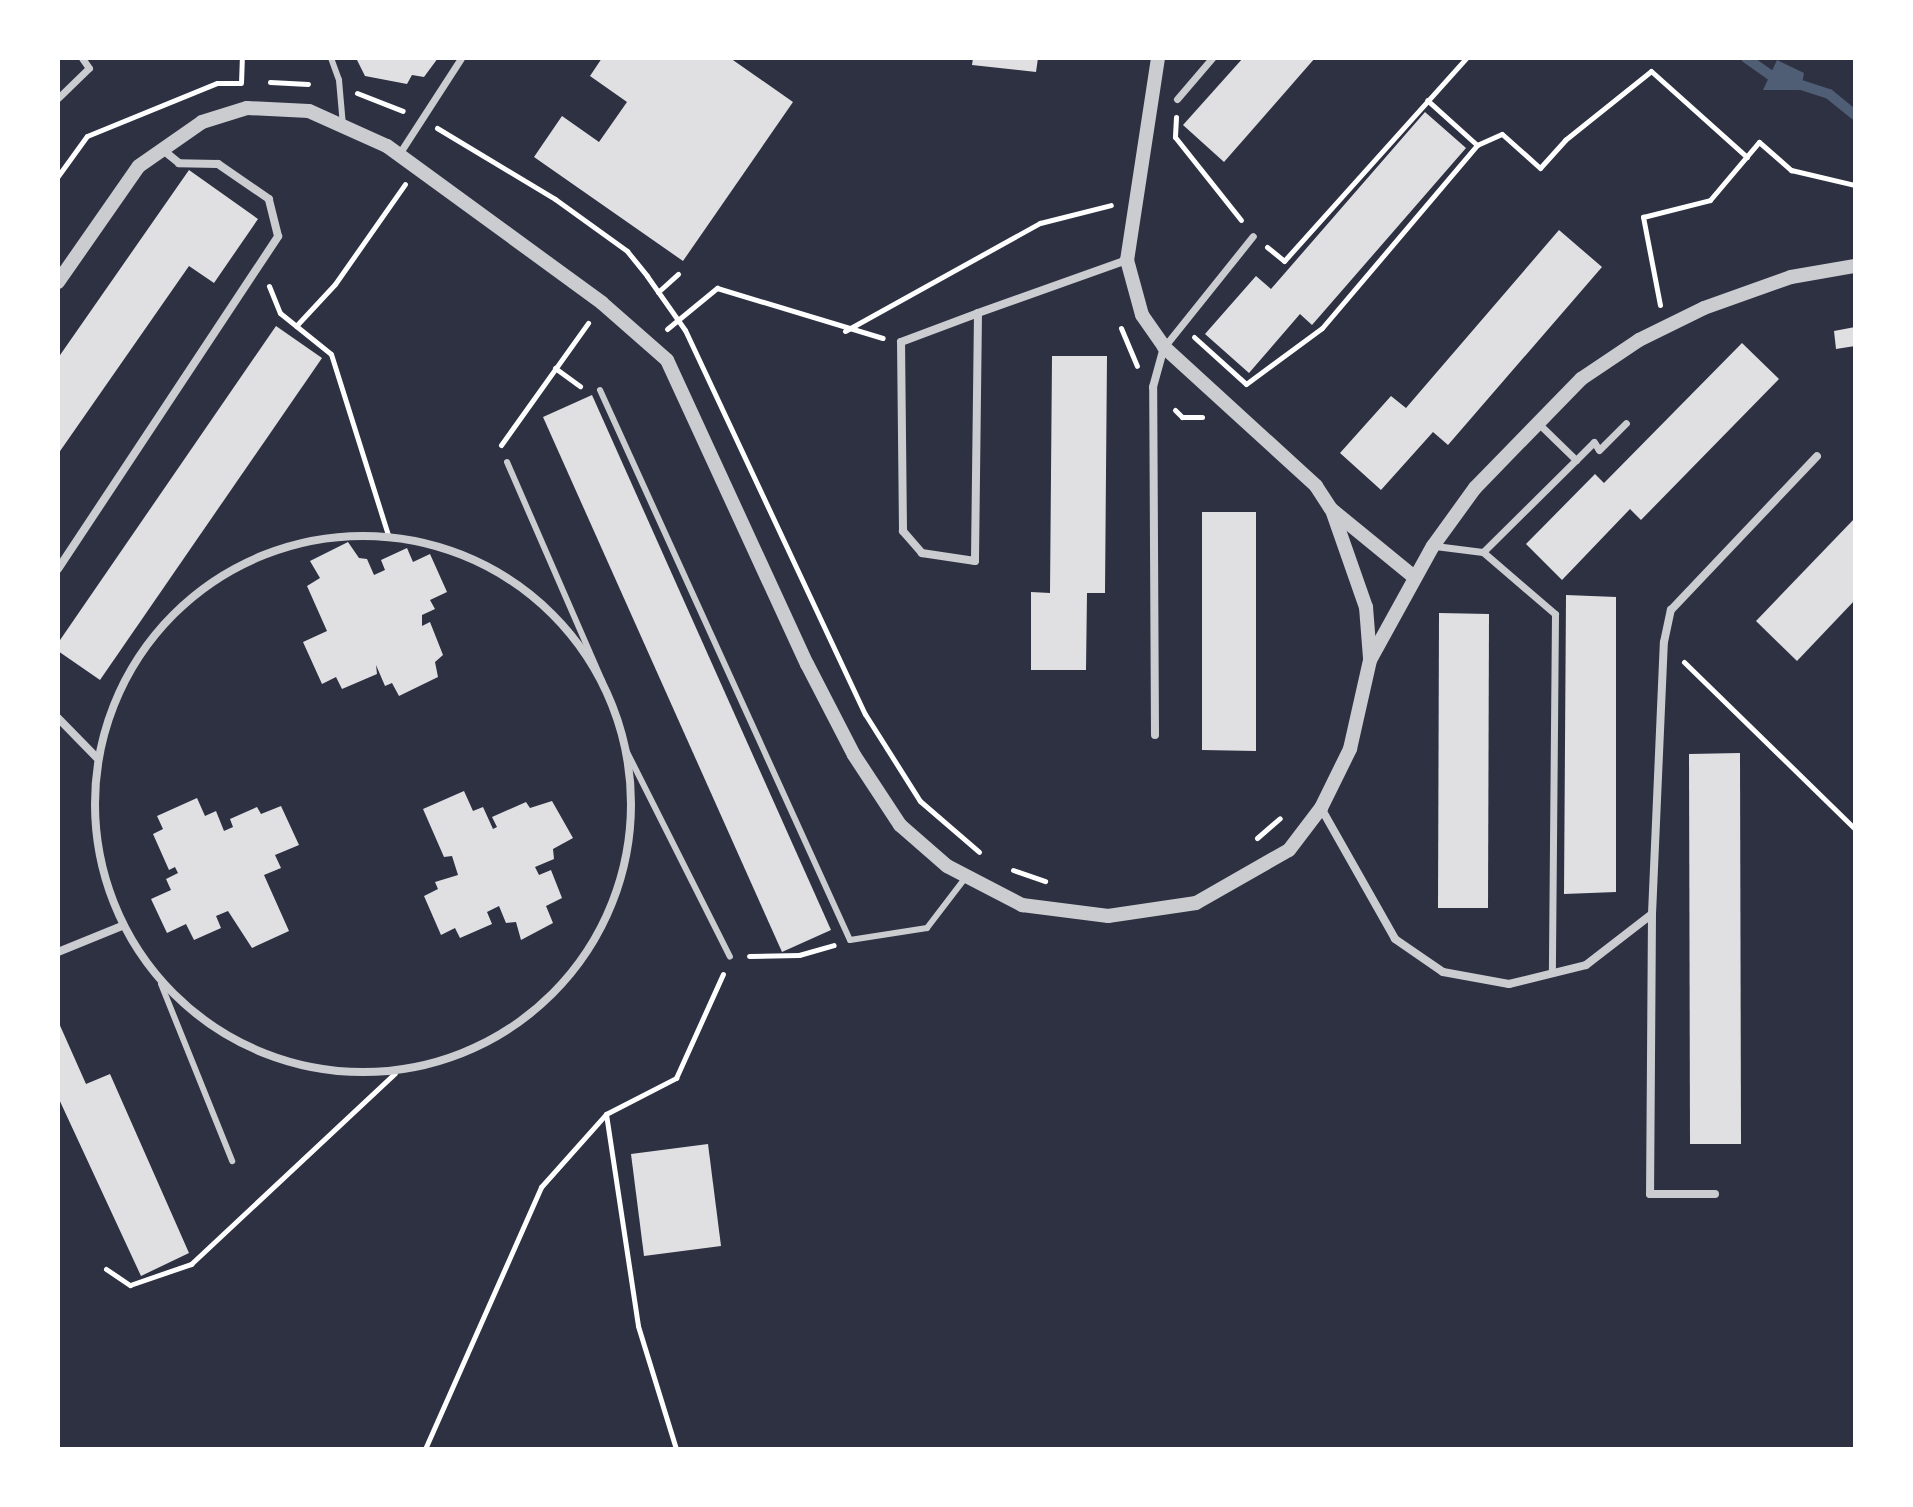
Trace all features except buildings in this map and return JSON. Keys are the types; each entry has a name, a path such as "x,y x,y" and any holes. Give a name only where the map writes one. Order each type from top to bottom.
{"street":[{"path":"58,98 89,68 82,58"},
{"path":"399,154 461,58"},
{"path":"1158,58 1127,260 1142,315 1164,347 1316,486 1331,509 1366,607 1370,660"},
{"path":"1177,99 1212,58"},
{"path":"58,282 139,166 202,122 247,108 309,111 399,154 602,303 652,343 667,360 854,755 900,825 966,877 1022,905 1108,916 1196,903 1289,850 1321,808 1350,749 1370,660 1433,546 1475,488 1581,379 1664,328 1791,277 1855,266"},
{"path":"58,569 278,236 269,199 218,164 179,163 161,148"},
{"path":"1155,735 1153,387 1164,347 1179,324 1253,236"},
{"path":"978,313 975,561 922,553 903,531 901,342 978,313 1127,260"},
{"path":"1537,422 1576,460"},
{"path":"1483,552 1594,442 1599,450 1626,423"},
{"path":"1715,1194 1650,1194 1652,914 1664,642 1671,610 1817,456"},
{"path":"1331,509 1414,577"},
{"path":"388,535 461,552 514,580 559,618 602,681 627,752 631,828 608,917 556,992 482,1047 395,1073 330,1073 267,1057 210,1027 161,984 122,926 96,844 97,758 122,682 169,616 232,567 308,539 388,535"},
{"path":"1433,546 1483,552 1555,614 1552,973"},
{"path":"58,718 97,758"},
{"path":"1321,808 1395,939 1443,972 1509,984 1586,965 1652,914"},
{"path":"58,952 122,926"}],"lane":[{"path":"331,58 339,80 343,126"},
{"path":"600,390 850,940 927,928 966,877"},
{"path":"507,462 602,681"},
{"path":"627,752 730,957"},
{"path":"161,984 232,1161"}],"path":[{"path":"241,83 242,58"},
{"path":"1177,99 1175,137 1253,236 1284,261 1466,58"},
{"path":"1179,324 1246,384 1322,328 1477,145 1502,134 1540,168 1565,140 1651,71 1747,157"},
{"path":"58,176 87,136 217,83 293,82"},
{"path":"1427,100 1477,145"},
{"path":"1664,328 1643,217 1710,200 1759,142 1791,170 1855,185"},
{"path":"296,326 335,284 417,167"},
{"path":"845,331 1040,223 1135,199"},
{"path":"260,263 280,313 331,354 388,535"},
{"path":"658,292 678,274"},
{"path":"652,343 717,288 845,331 901,342"},
{"path":"507,462 501,444 602,303"},
{"path":"555,368 586,390 600,390"},
{"path":"1664,642 1855,829"},
{"path":"425,1449 541,1187 606,1114 676,1078 730,957 799,955 850,940"},
{"path":"106,1269 130,1285 191,1264 395,1073"},
{"path":"606,1114 638,1326 676,1449"}],"water":[{"path":"1777,60 1804,73 1801,90 1763,90"}],"waterway":[{"path":"1746,58 1770,75 1829,94 1855,115"}]}
